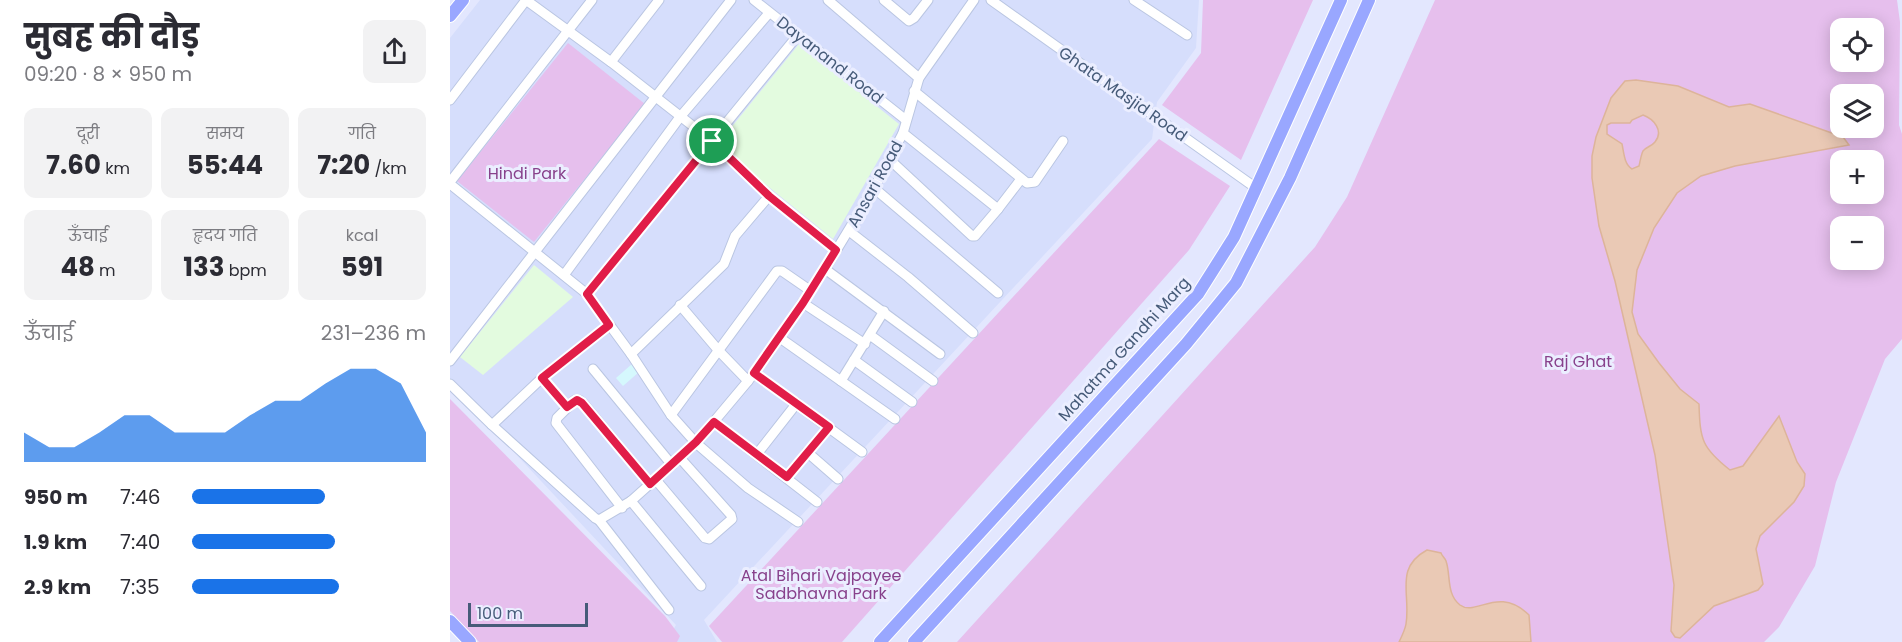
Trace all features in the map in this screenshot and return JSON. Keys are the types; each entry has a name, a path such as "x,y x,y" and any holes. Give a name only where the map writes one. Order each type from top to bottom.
{"main road":[{"path":"450,16 463,0"},
{"name":"Mahatma Gandhi Marg","path":"880,642 1198,294 1234,237 1341,0"},
{"path":"914,642 1186,344 1236,283 1290,178 1369,0"},
{"path":"450,621 470,642"}],"street":[{"path":"450,100 526,0 611,62 712,141 769,196 836,250"},
{"path":"592,0 450,183 587,294 631,354 671,415 696,442 748,488 798,522"},
{"path":"611,62 659,0"},
{"path":"450,361 731,0"},
{"name":"Dayanand Road","path":"755,0 906,120"},
{"path":"828,0 919,78"},
{"path":"884,0 909,21 928,0"},
{"name":"Ansari Road","path":"599,520 631,501 696,442 751,377 780,338 874,188 903,132 919,78 974,0"},
{"name":"Ghata Masjid Road","path":"991,0 1256,188"},
{"path":"1134,0 1187,35"},
{"path":"564,275 680,117 770,13"},
{"path":"587,294 798,35"},
{"path":"914,91 1027,183 1035,182 1063,141"},
{"path":"903,132 998,209"},
{"path":"889,159 975,237 1021,179"},
{"path":"874,188 998,293"},
{"path":"631,354 724,264 735,236 769,196"},
{"path":"849,231 908,277 973,333"},
{"path":"825,269 940,354"},
{"path":"671,415 777,271 782,271 811,291"},
{"path":"803,303 867,339 933,381"},
{"path":"680,305 719,351 751,377 797,403 862,452"},
{"path":"841,381 884,311"},
{"path":"492,425 542,378 609,325"},
{"path":"780,338 895,419"},
{"path":"854,360 912,402"},
{"path":"593,369 672,465"},
{"path":"542,378 567,407"},
{"path":"450,384 492,425 599,520 669,610"},
{"path":"622,507 556,423 557,418 575,400 579,400 705,538 709,539 732,519 731,515 680,458"},
{"path":"757,454 797,403"},
{"path":"714,422 817,502"},
{"path":"787,477 829,427"},
{"path":"807,452 838,479"},
{"path":"631,501 701,586"}],"shaded area":[{"path":"480,0 1199,0 1196,48 1157,102 1152,139 704,620 717,642 666,642 676,625 450,384 450,38"},
{"path":"799,44 899,124 833,239 717,145"},
{"path":"1636,80 1678,86 1729,107 1750,104 1830,132 1830,138 1844,138 1849,145 1735,166 1701,176 1677,193 1654,228 1637,270 1632,312 1638,334 1680,389 1699,404 1700,426 1708,449 1730,470 1743,466 1779,416 1797,462 1805,474 1804,486 1794,502 1760,536 1756,549 1763,584 1758,590 1714,606 1680,638 1675,637 1671,631 1674,585 1655,455 1615,281 1599,226 1592,178 1592,156 1596,137 1611,98 1625,81","holes":["1643,115 1654,122 1658,130 1658,138 1643,151 1639,166 1632,169 1626,161 1622,144 1607,134 1607,125 1630,123"]},
{"path":"534,265 573,297 483,375 460,357"},
{"path":"632,364 639,372 623,386 616,378"},
{"path":"1427,550 1441,553 1445,559 1451,590 1460,605 1466,608 1507,602 1518,606 1529,615 1531,642 1399,642 1406,624 1407,573 1410,565"}],"green space":[{"path":"1203,0 1313,0 1241,160 1162,105 1201,53"},
{"name":"Raj Ghat","path":"1435,0 1897,0 1900,22 1899,125 1902,134 1902,339 1885,359 1836,482 1815,566 1779,627 1764,642 957,642 1315,247 1347,197"},
{"name":"Hindi Park","path":"568,43 645,104 534,242 457,181"},
{"name":"Atal Bihari Vajpayee Sadbhavna Park","path":"1159,139 1230,186 1189,250 842,642 722,642 709,626"},
{"path":"450,399 665,616 680,636 677,642 479,642 450,611"}],"route":[{"path":"712,141 769,196 836,250 780,338 754,373 829,427 787,477 714,422 696,442 650,484 579,400 575,400 567,407 542,378 609,325 587,294 712,141"}]}
